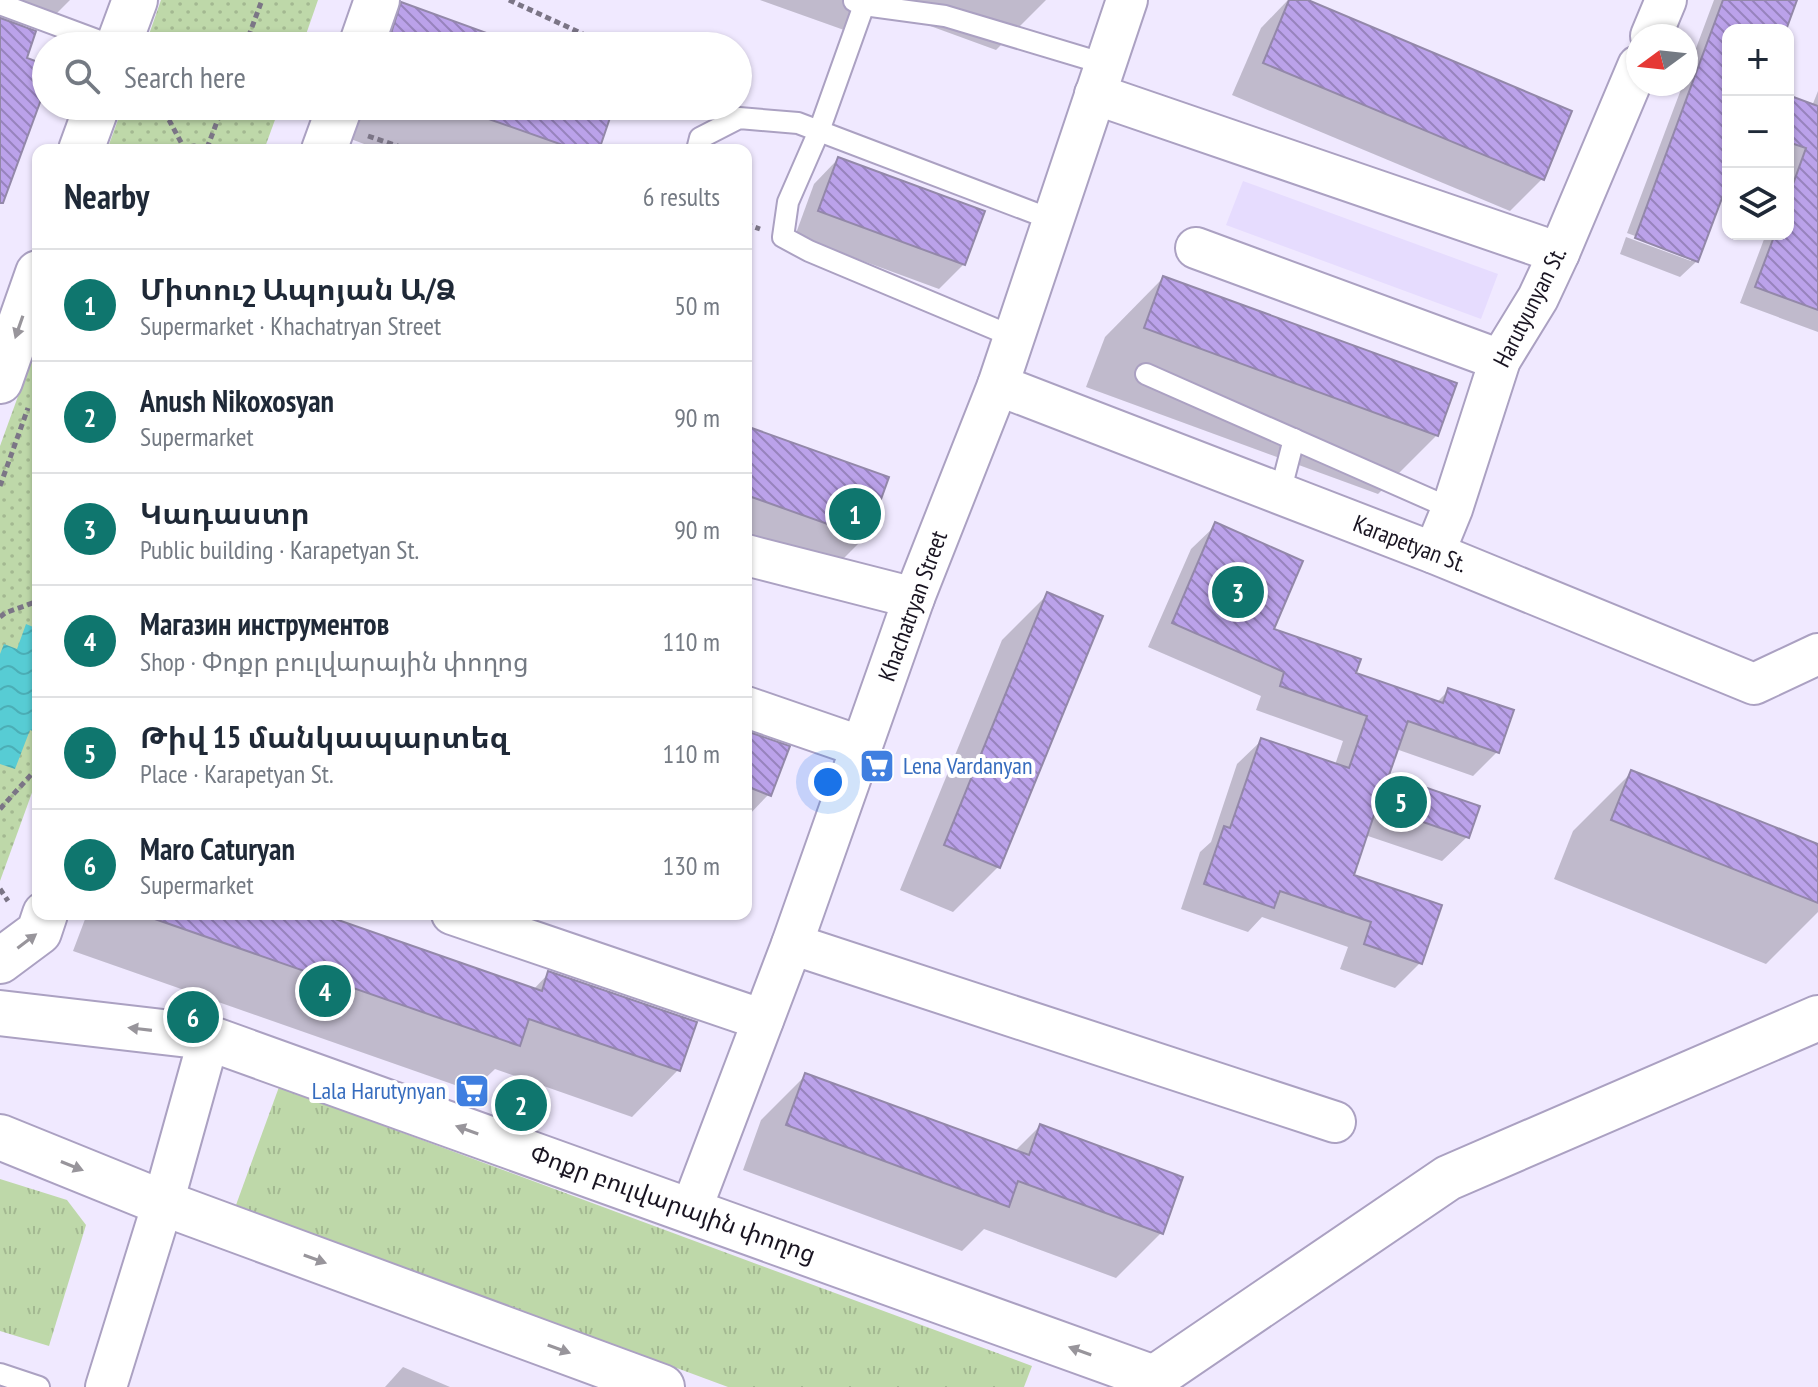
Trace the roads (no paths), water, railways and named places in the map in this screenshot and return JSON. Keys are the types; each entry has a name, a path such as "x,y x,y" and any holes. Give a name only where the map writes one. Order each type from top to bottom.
{"street":[{"path":"121,32 135,0"},
{"path":"366,32 377,0"},
{"name":"Khachatryan Street","path":"691,1210 792,944 914,598 998,385 1127,0"},
{"path":"1656,24 1666,0"},
{"path":"1100,79 1559,253"},
{"name":"Harutyunyan St.","path":"1434,553 1452,509 1500,360 1538,298 1626,94"},
{"path":"83,144 92,120"},
{"path":"326,144 335,120"},
{"path":"1196,248 1500,360"},
{"path":"16,389 32,305"},
{"name":"Karapetyan St.","path":"998,385 1434,553 1754,684 1818,654"},
{"path":"752,557 914,598"},
{"path":"752,709 862,747"},
{"path":"0,961 39,932 43,920"},
{"path":"470,920 763,1020"},
{"path":"792,944 1335,1122"},
{"name":"Փոքր բուլվարային փողոց","path":"0,1013 209,1038 691,1210 1149,1382"},
{"path":"1149,1382 1448,1178 1818,1018"},
{"path":"106,1387 163,1203 209,1038"},
{"path":"0,1137 163,1203 662,1387"}],"lane":[{"path":"1014,337 809,251 783,237 788,202 819,131 858,2 945,16 1100,79"},
{"path":"0,4 77,32"},
{"path":"752,119 798,123 1053,220"},
{"path":"698,144 700,138 735,120"},
{"path":"1146,374 1452,509"},
{"path":"1280,493 1294,439"},
{"path":"0,1374 39,1387"}],"water":[{"path":"26,624 32,626 32,731 15,769 0,764 0,654 4,644 17,649"}],"place":[{"name":"Միտուշ Ապոյան Ա/Ձ","path":"855,514"},
{"name":"Կադաստր","path":"1238,592"},
{"name":"Lena Vardanyan","path":"877,766"},
{"name":"Թիվ 15 մանկապարտեզ","path":"1401,802"},
{"name":"Магазин инструментов","path":"325,991"},
{"name":"Maro Caturyan","path":"193,1017"},
{"name":"Lala Harutynyan","path":"472,1091"},
{"name":"Anush Nikoxosyan","path":"521,1105"}]}
